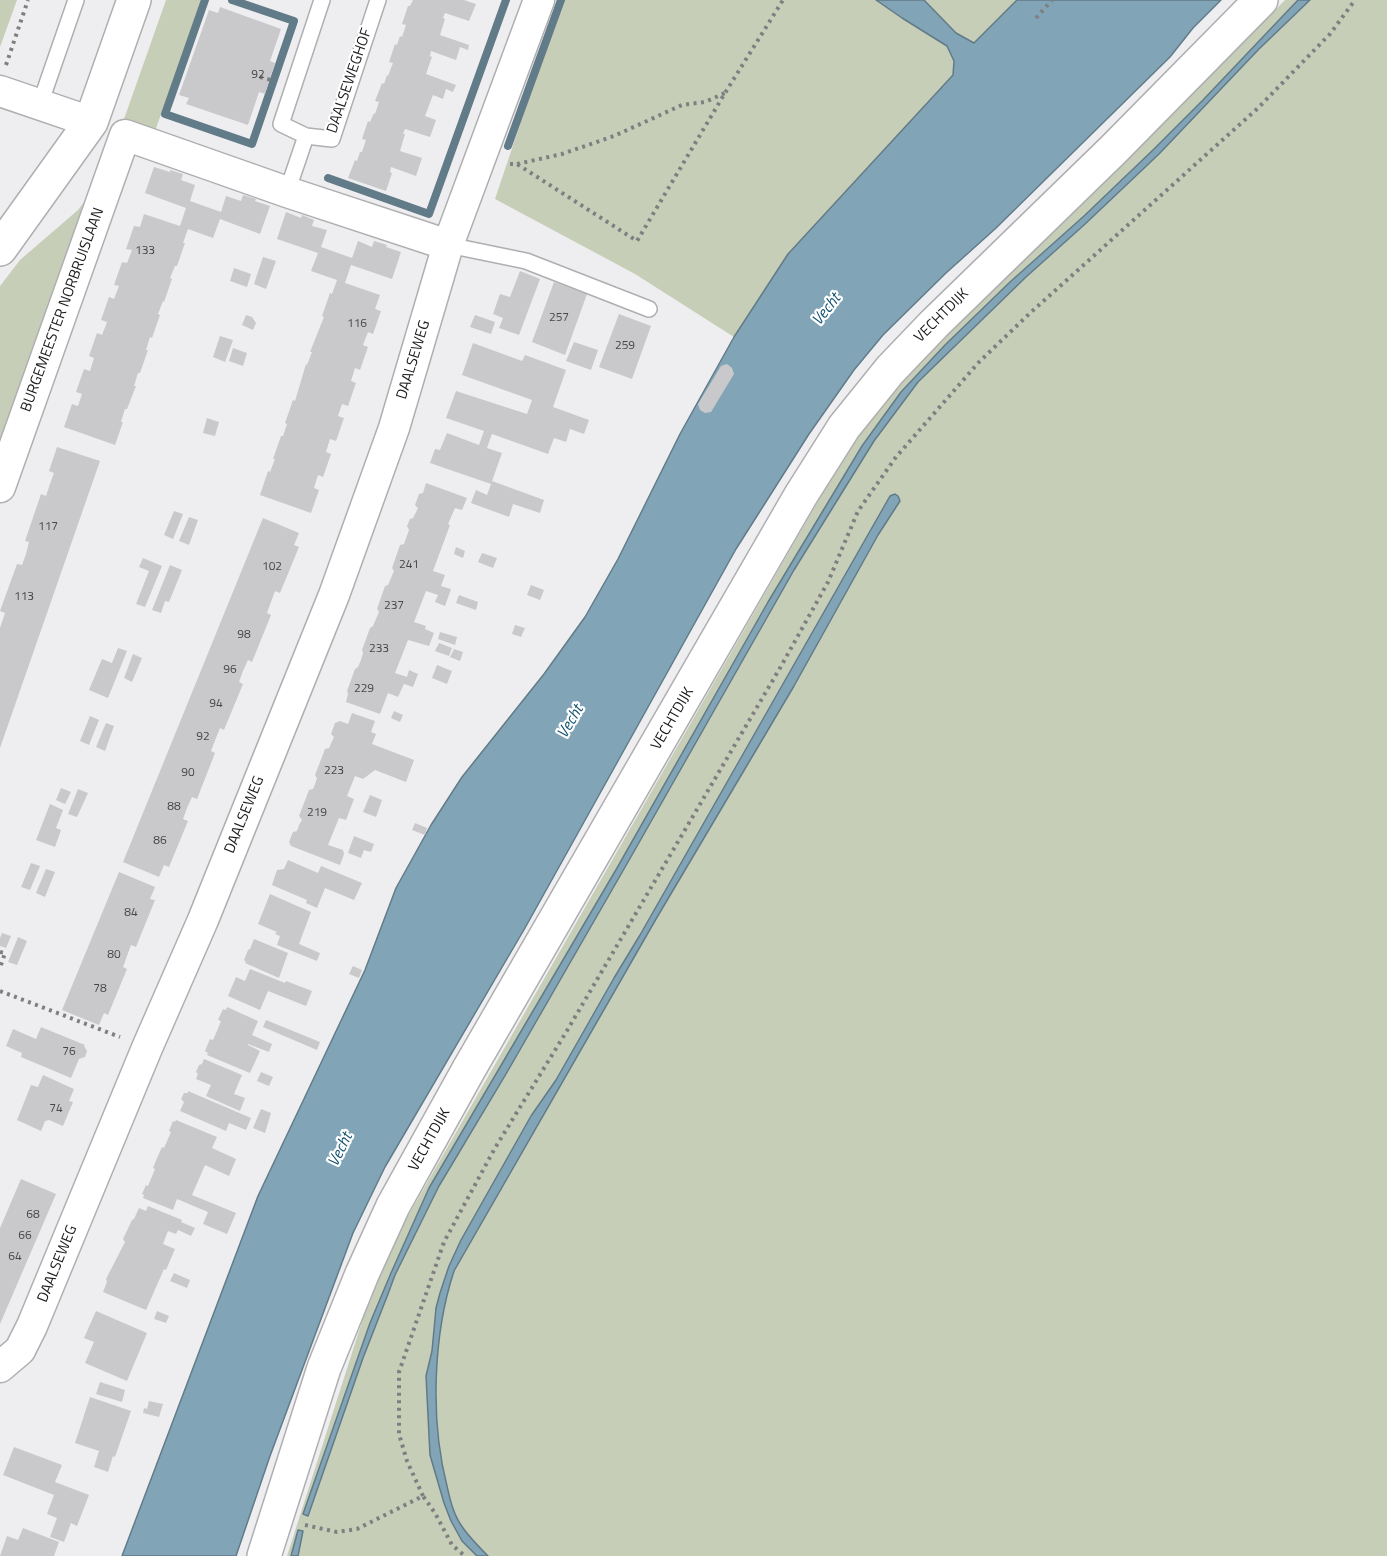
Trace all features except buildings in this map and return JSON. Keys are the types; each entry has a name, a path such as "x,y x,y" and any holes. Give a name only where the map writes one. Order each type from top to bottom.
{"street":[{"path":"0,249 91,122 134,0"},
{"name":"DAALSEWEG","path":"0,1366 20,1350 32,1326 147,1048 203,920 334,595 393,428 448,245 538,0"},
{"name":"VECHTDIJK","path":"264,1556 324,1368 362,1274 393,1206 469,1069 801,495 844,427 890,370 934,324 1113,150 1261,0"},
{"path":"2,81 40,105 91,122"},
{"name":"BURGEMEESTER NORBRUISLAAN","path":"0,485 125,135 287,192"},
{"path":"287,192 448,245"}],"lane":[{"path":"40,105 76,0"},
{"name":"DAALSEWEGHOF","path":"322,0 281,124 306,136 332,139 378,0"},
{"name":"DAALSEWEGHOF","path":"287,192 306,136"},
{"path":"448,245 526,261 649,309"}],"path":[{"path":"2,81 28,0"},
{"path":"516,164 637,241 783,0"},
{"path":"1036,18 1052,0"},
{"path":"465,1556 452,1545 423,1496 407,1461 399,1434 399,1372 444,1242 495,1148 636,913 828,582 858,512 896,457 979,362 1258,108 1330,34 1355,0"},
{"path":"479,161 516,164 562,154 614,136 682,105 705,102 725,93"},
{"path":"0,952 5,953 0,968"},
{"path":"0,991 147,1048"},
{"path":"275,1518 337,1532 357,1529 423,1496"}],"green space":[{"path":"0,0 17,0 0,47"},
{"path":"166,0 202,0 155,131 124,119"},
{"path":"562,0 876,0 947,46 954,61 953,75 788,254 734,337 635,274 495,199"},
{"path":"924,0 1017,0 974,43 956,33"},
{"path":"1285,0 1387,0 1387,1556 287,1556 366,1309 400,1230 868,414 904,369 1191,95"},
{"path":"95,188 0,450 0,286 20,260 78,210"}],"water":[{"name":"Vecht","path":"876,0 924,0 956,33 974,43 1017,0 1221,0 1193,28 1170,57 883,335 854,370 809,434 736,549 525,928 385,1167 353,1233 270,1456 236,1556 122,1556 258,1196 365,970 396,888 431,825 462,777 544,674 585,617 618,559 680,434 734,337 788,254 953,75 954,61 947,46"},
{"path":"1298,0 1310,0 1259,49 1159,154 1026,277 918,382 874,441 794,570 506,1074 439,1186 395,1275 363,1358 308,1516 303,1514 370,1323 429,1188 617,868 768,602 862,446 901,392 945,345 1154,149"},
{"path":"895,494 900,501 878,535 794,686 656,919 454,1271 447,1296 438,1350 436,1406 438,1434 449,1496 454,1511 467,1533 488,1556 477,1556 462,1541 451,1521 430,1455 426,1376 432,1351 436,1308 449,1266 461,1240 531,1116 556,1080 890,496"},
{"path":"298,1530 303,1531 298,1556 291,1556"}],"waterway":[{"path":"205,0 165,114 252,144 294,21 232,0"},
{"path":"328,178 429,214 506,0"},
{"path":"508,146 561,0"}]}
